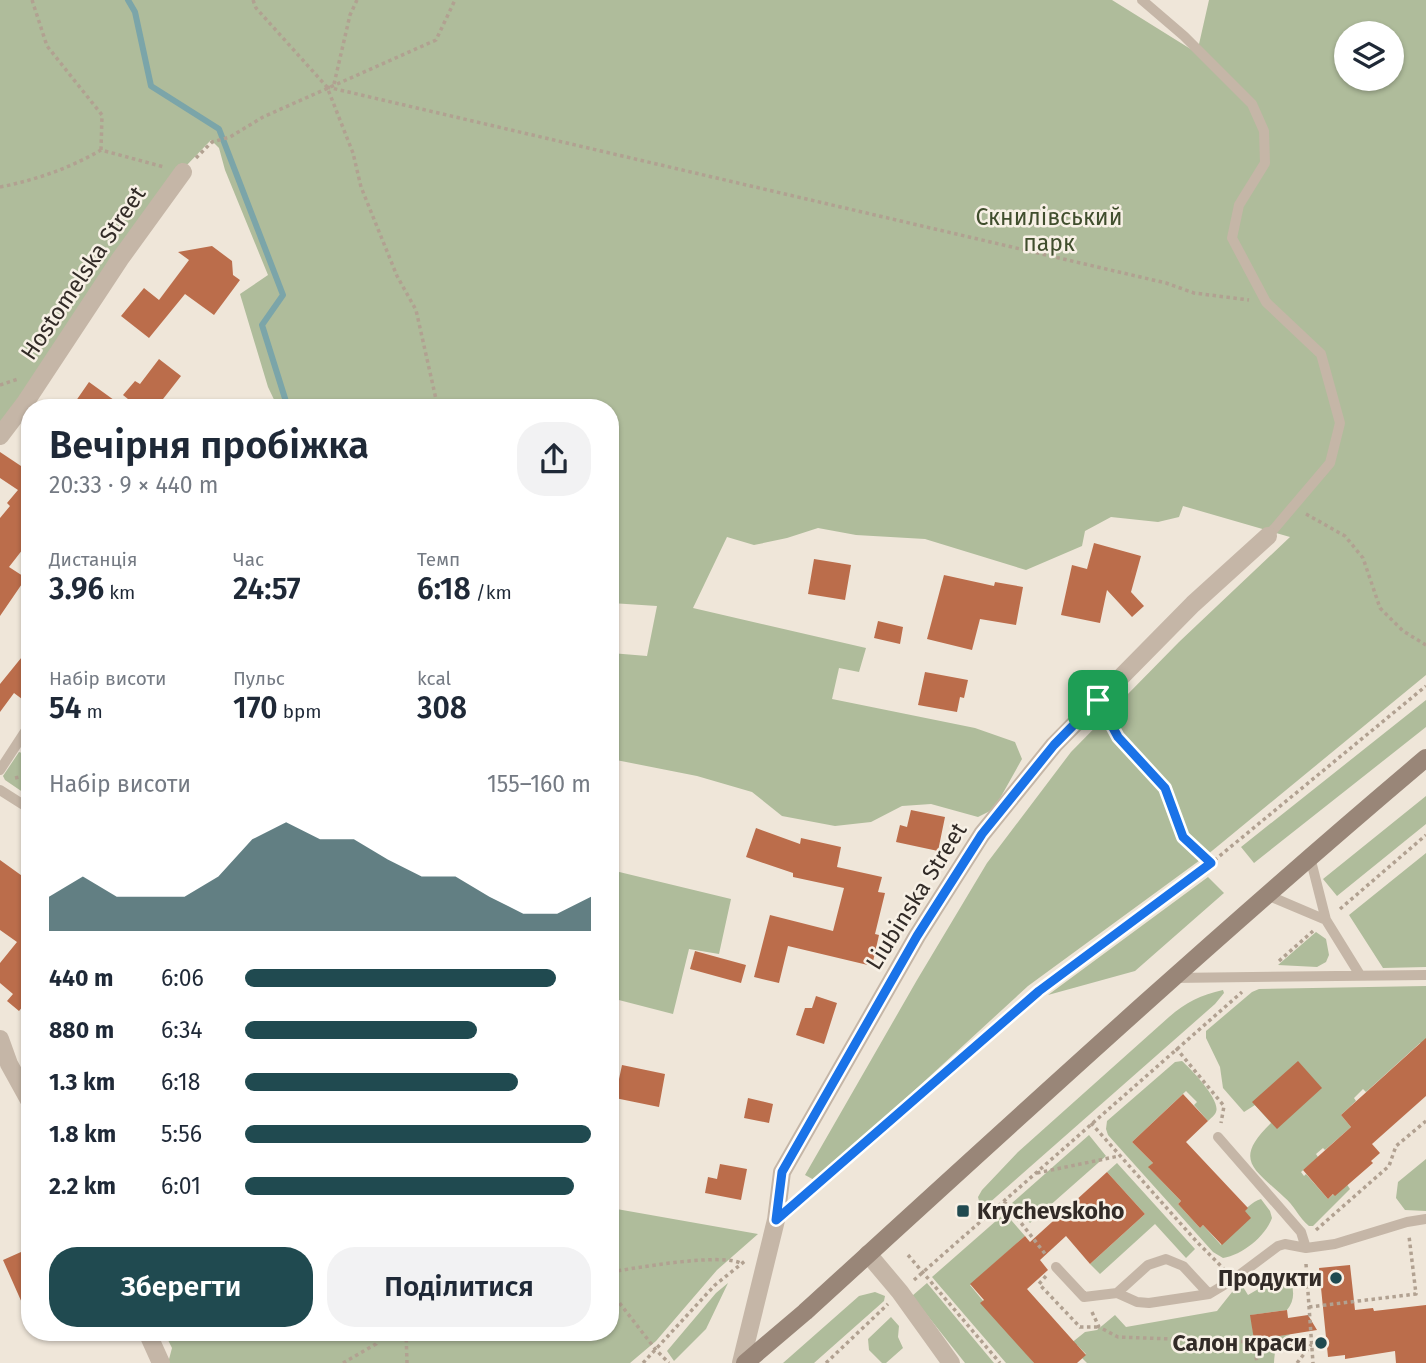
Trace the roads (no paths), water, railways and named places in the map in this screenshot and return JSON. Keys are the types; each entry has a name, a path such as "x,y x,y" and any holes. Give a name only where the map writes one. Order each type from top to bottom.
{"main road":[{"name":"Liubinska Street","path":"743,1363 868,1254 1172,978 1426,758"}],"street":[{"name":"Hostomelska Street","path":"28,399 120,259 183,172"},
{"name":"Hostomelska Street","path":"0,436 21,408"},
{"name":"Liubinska Street","path":"743,1363 776,1220 782,1172 917,936 982,834 1054,745 1193,604 1268,536"},
{"path":"0,1039 4,1067 21,1090"},
{"path":"868,1254 900,1292 951,1363"},
{"path":"151,1341 161,1362"}],"lane":[{"path":"1142,0 1184,36 1252,104 1264,131 1265,163 1239,205 1231,238 1265,302 1321,354 1340,423 1330,463 1268,536"},
{"path":"0,770 21,738"},
{"path":"0,790 21,803"},
{"path":"1310,857 1325,921 1360,975"},
{"path":"1267,895 1325,921"},
{"path":"1172,978 1426,975"},
{"path":"1218,1137 1301,1232 1306,1248"},
{"path":"1056,1267 1084,1297 1117,1293 1143,1303 1209,1294 1278,1246 1285,1244 1306,1248 1335,1244 1407,1222 1426,1219"},
{"path":"1117,1293 1148,1265 1166,1259 1183,1266 1209,1294"}],"waterway":[{"path":"128,0 135,12 151,86 219,129 283,295 262,325 285,399"}],"place":[{"name":"Krychevskoho","path":"963,1211"},
{"name":"Продукти","path":"1336,1278"},
{"name":"Салон краси","path":"1321,1343"}],"park label":[{"name":"Скнилівський парк","path":"1049,230"}]}
